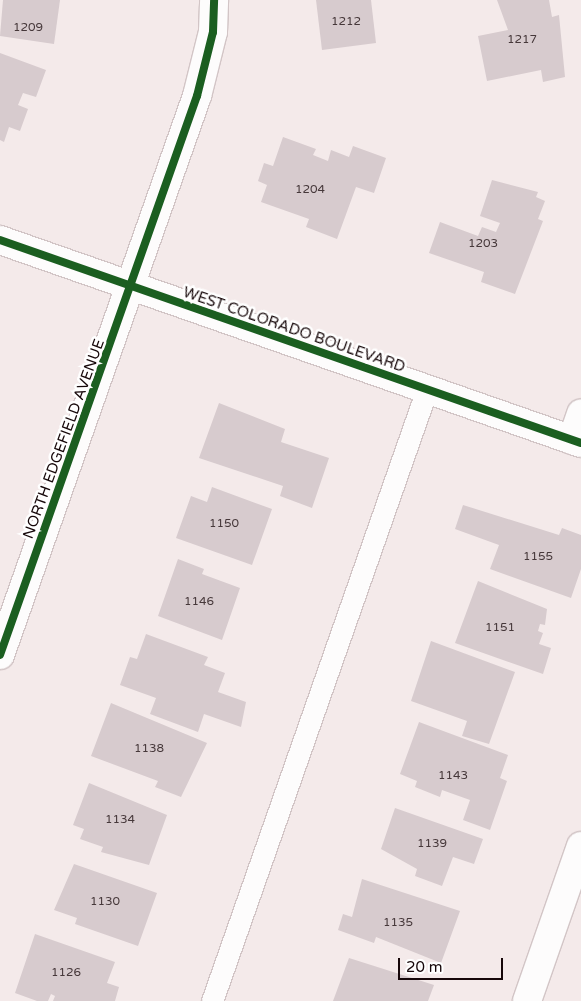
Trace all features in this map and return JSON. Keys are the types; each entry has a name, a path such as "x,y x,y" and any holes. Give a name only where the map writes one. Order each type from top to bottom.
{"street":[{"name":"NORTH EDGEFIELD AVENUE","path":"0,655 133,288 197,96 213,32 214,0"},
{"name":"WEST COLORADO BOULEVARD","path":"0,240 426,392 577,442"},
{"path":"577,442 581,414"},
{"path":"527,1001 581,846"}],"lane":[{"path":"212,1001 426,392"}],"building":[{"path":"3,0 60,0 54,44 0,36"},
{"path":"316,0 371,0 376,43 322,50"},
{"path":"497,0 549,0 552,17 559,15 565,77 543,82 541,70 487,81 478,36 508,30"},
{"path":"0,53 46,70 36,97 23,93 18,105 28,109 20,131 9,127 4,142 0,140"},
{"path":"283,137 316,149 313,155 328,161 331,150 349,157 353,146 386,158 374,193 356,187 337,239 306,227 309,219 261,202 267,185 258,181 264,163 273,166"},
{"path":"492,180 538,192 536,197 545,201 538,219 543,221 515,294 481,282 484,272 429,253 440,222 478,236 482,227 496,232 500,223 480,216"},
{"path":"219,403 285,429 281,442 329,458 312,508 280,496 283,486 199,458"},
{"path":"212,487 272,509 252,565 176,538 191,496 207,502"},
{"path":"463,505 559,535 562,528 581,535 581,569 571,598 490,569 499,545 455,529"},
{"path":"178,559 204,569 202,574 240,588 222,640 158,616"},
{"path":"478,581 547,609 545,625 540,624 538,631 543,633 539,644 551,648 543,674 455,643"},
{"path":"146,634 208,657 204,665 225,673 218,692 246,702 241,727 204,714 198,732 150,714 156,698 120,685 130,657 137,659"},
{"path":"431,641 515,672 489,744 462,736 467,721 411,701"},
{"path":"111,703 207,743 181,797 155,787 158,781 91,756"},
{"path":"419,722 508,755 500,778 507,781 490,830 463,820 470,800 442,790 440,797 415,787 417,781 400,774"},
{"path":"89,783 167,815 149,865 101,852 103,847 80,839 84,829 73,825"},
{"path":"395,808 483,839 474,864 453,857 442,886 415,876 417,869 381,849"},
{"path":"74,864 157,893 138,946 75,924 77,918 54,910"},
{"path":"362,879 460,911 441,963 376,937 374,943 338,930 343,914 352,917"},
{"path":"35,934 115,962 107,983 119,987 115,1001 53,1001 55,996 51,994 48,1001 37,1001 15,993"},
{"path":"349,958 434,985 428,1001 333,1001"}],"cycle path":[{"path":"0,655 197,96 213,32 214,0"},
{"path":"0,240 581,443"}]}
